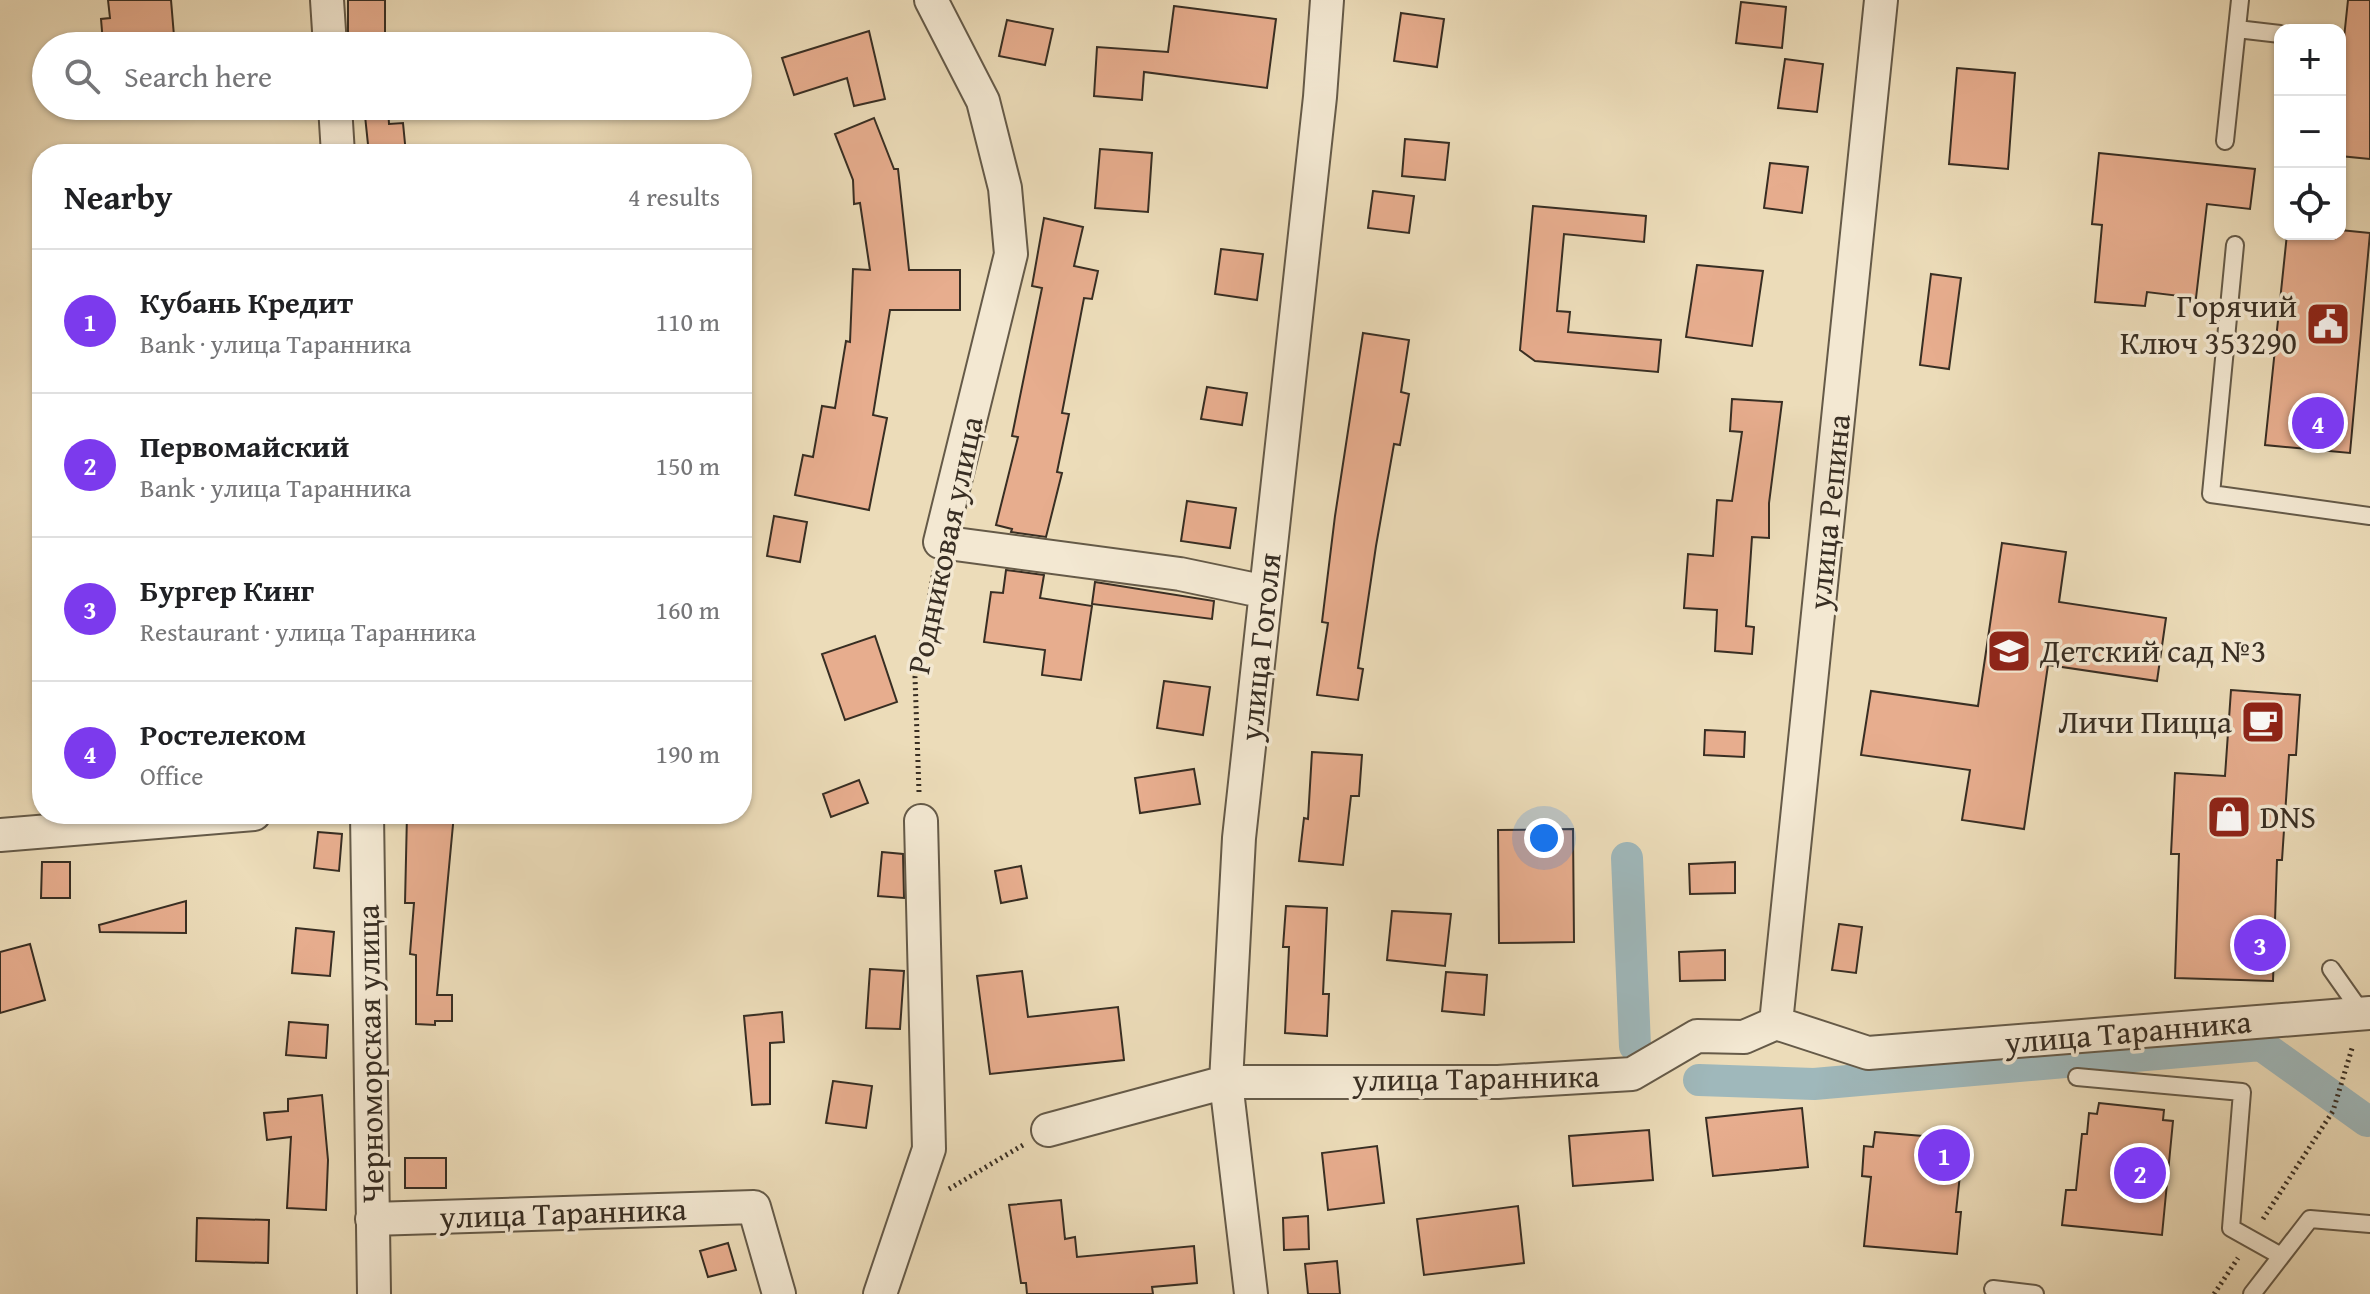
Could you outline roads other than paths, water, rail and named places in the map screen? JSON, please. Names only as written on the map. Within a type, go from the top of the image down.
[{"type":"street","points":[[327,0],[329,32]]},
{"type":"street","name":"Родниковая улица","points":[[931,0],[983,101],[1005,188],[1011,254],[940,542],[1180,574],[1266,592]]},
{"type":"street","name":"улица Гоголя","points":[[1251,1294],[1226,1082],[1239,838],[1320,97],[1327,0]]},
{"type":"street","name":"улица Репина","points":[[1776,1023],[1881,0]]},
{"type":"street","points":[[336,120],[337,144]]},
{"type":"street","points":[[880,1294],[929,1149],[921,821]]},
{"type":"street","points":[[0,835],[133,824]]},
{"type":"street","name":"Черноморская улица","points":[[367,824],[374,1294]]},
{"type":"street","name":"улица Таранника","points":[[1048,1130],[1226,1082],[1498,1082],[1632,1074],[1697,1036],[1744,1037],[1776,1023],[1868,1053],[2366,1013]]},
{"type":"street","name":"улица Таранника","points":[[372,1219],[754,1207],[779,1294]]},
{"type":"lane","points":[[2225,141],[2240,0]]},
{"type":"lane","points":[[2237,29],[2274,33]]},
{"type":"lane","points":[[2235,245],[2211,494],[2370,516]]},
{"type":"lane","points":[[2331,969],[2366,1013]]},
{"type":"lane","points":[[2077,1077],[2242,1092],[2231,1228],[2281,1256]]},
{"type":"lane","points":[[2252,1294],[2310,1219],[2370,1224]]},
{"type":"lane","points":[[1993,1289],[2035,1294]]},
{"type":"waterway","points":[[1627,858],[1635,1046]]},
{"type":"waterway","points":[[1699,1080],[1814,1084],[2261,1045],[2367,1121]]},
{"type":"place","name":"Горячий Ключ 353290","points":[[2328,324]]},
{"type":"place","name":"Ростелеком","points":[[2318,423]]},
{"type":"place","name":"Детский сад №3","points":[[2009,651]]},
{"type":"place","name":"Личи Пицца","points":[[2263,722]]},
{"type":"place","name":"DNS","points":[[2229,817]]},
{"type":"place","name":"Бургер Кинг","points":[[2260,945]]},
{"type":"place","name":"Кубань Кредит","points":[[1944,1155]]},
{"type":"place","name":"Первомайский","points":[[2140,1173]]}]
